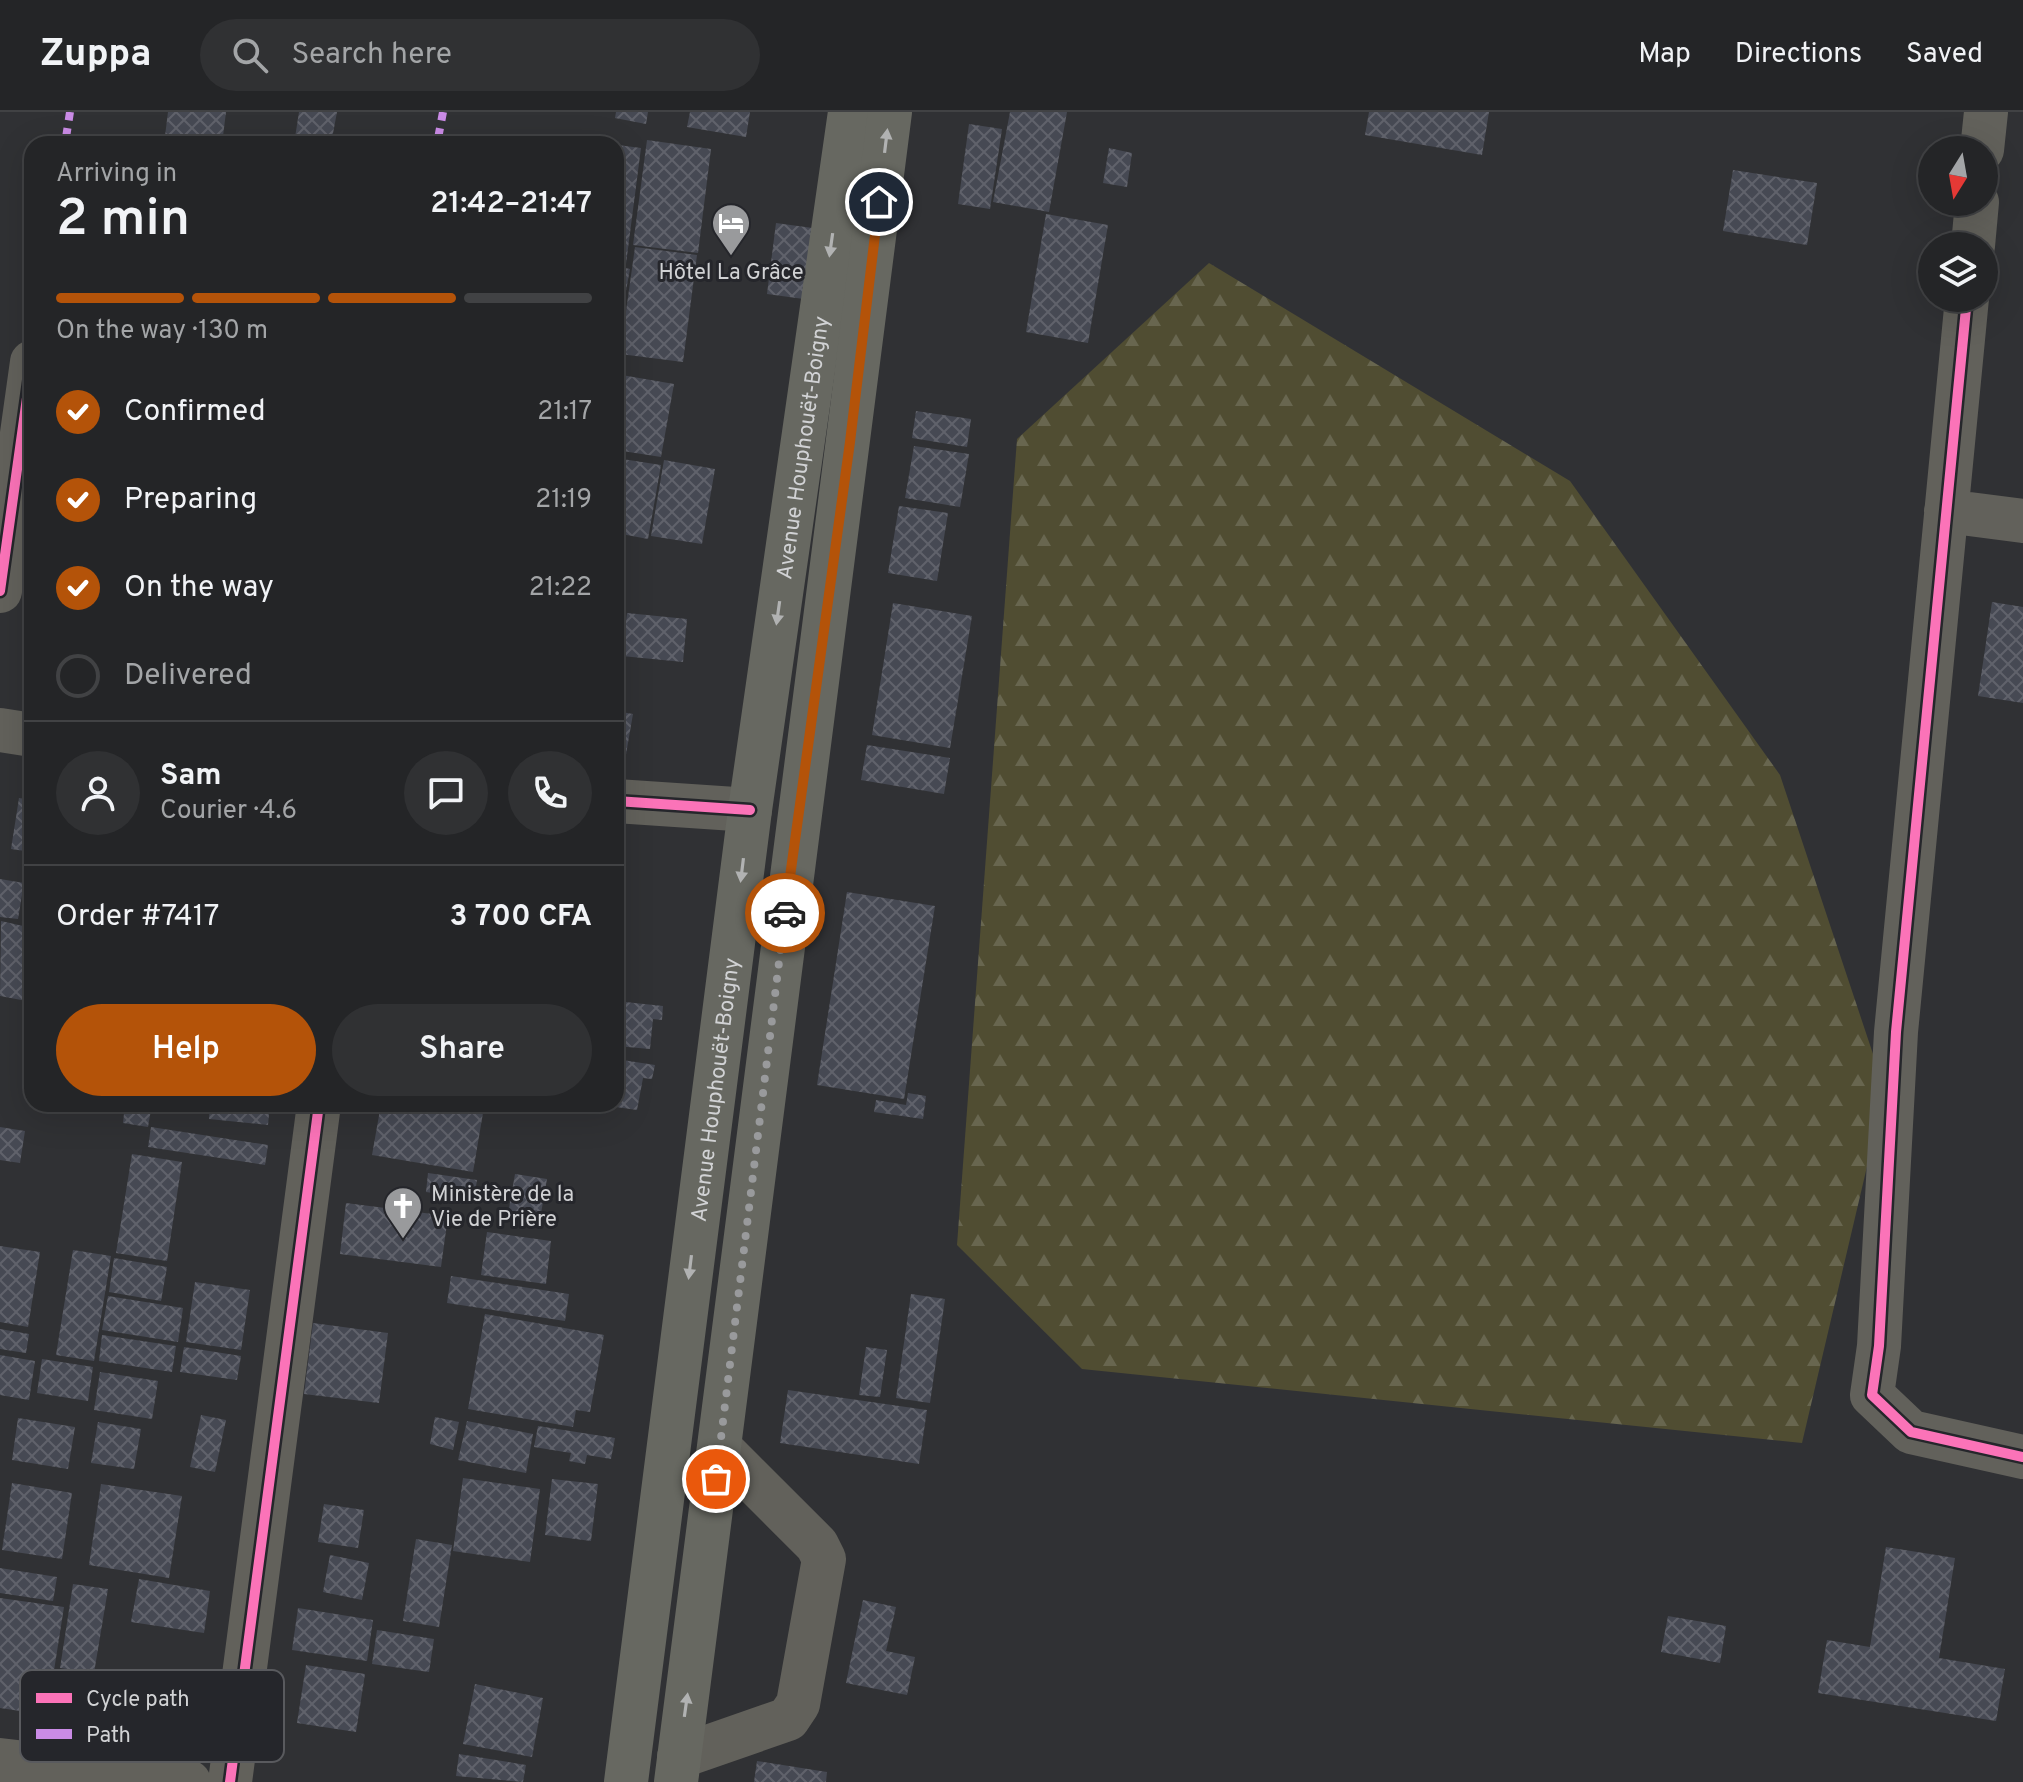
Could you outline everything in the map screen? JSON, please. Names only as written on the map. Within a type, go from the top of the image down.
[{"type":"highway","name":"Avenue Houphouët-Boigny","points":[[626,1782],[750,810],[850,112]]},
{"type":"highway","name":"Avenue Houphouët-Boigny","points":[[677,1769],[720,1448],[797,813],[850,442],[890,112]]},
{"type":"street","points":[[1983,136],[1986,112]]},
{"type":"street","points":[[1966,312],[1896,1032],[1879,1346],[1872,1395],[1911,1432],[2023,1457]]},
{"type":"street","points":[[0,591],[24,419]]},
{"type":"street","points":[[1946,511],[2023,521]]},
{"type":"street","points":[[0,730],[24,734]]},
{"type":"street","points":[[624,802],[750,810]]},
{"type":"street","points":[[245,1670],[318,1112]]},
{"type":"street","points":[[677,1769],[788,1719],[798,1704],[824,1559],[817,1545],[720,1448]]},
{"type":"street","points":[[0,1760],[189,1782]]},
{"type":"street","points":[[230,1782],[233,1762]]},
{"type":"green space","points":[[1209,263],[1570,481],[1780,775],[1885,1090],[1802,1443],[1082,1369],[957,1245],[1017,439]]},
{"type":"building","points":[[168,112],[226,112],[223,136],[165,136]]},
{"type":"building","points":[[299,112],[337,112],[332,136],[295,136]]},
{"type":"building","points":[[616,112],[648,112],[646,124],[615,118]]},
{"type":"building","points":[[690,112],[750,112],[746,137],[687,127]]},
{"type":"building","points":[[1010,112],[1067,112],[1049,212],[993,202]]},
{"type":"building","points":[[1369,112],[1489,112],[1482,155],[1365,135]]},
{"type":"building","points":[[969,124],[1002,129],[990,209],[958,204]]},
{"type":"building","points":[[647,140],[711,149],[698,253],[633,245]]},
{"type":"building","points":[[624,146],[641,148],[624,264]]},
{"type":"building","points":[[1109,148],[1132,153],[1127,187],[1103,183]]},
{"type":"building","points":[[1733,170],[1817,183],[1807,245],[1723,231]]},
{"type":"building","points":[[1046,214],[1108,225],[1088,343],[1026,332]]},
{"type":"building","points":[[776,223],[820,229],[811,300],[767,294]]},
{"type":"building","points":[[635,247],[697,255],[683,362],[624,355],[624,325]]},
{"type":"building","points":[[624,268],[630,269],[624,302]]},
{"type":"building","points":[[624,375],[674,384],[661,457],[624,451]]},
{"type":"building","points":[[916,411],[971,419],[967,447],[912,438]]},
{"type":"building","points":[[914,446],[969,454],[960,507],[905,498]]},
{"type":"building","points":[[624,459],[661,465],[648,539],[624,534]]},
{"type":"building","points":[[664,460],[715,469],[702,544],[651,536]]},
{"type":"building","points":[[899,506],[948,513],[937,581],[888,573]]},
{"type":"building","points":[[1992,602],[2023,607],[2023,703],[1978,696]]},
{"type":"building","points":[[893,603],[972,616],[950,748],[872,735]]},
{"type":"building","points":[[627,613],[687,619],[683,662],[624,656]]},
{"type":"building","points":[[624,712],[633,714],[624,760]]},
{"type":"building","points":[[867,745],[950,758],[944,794],[861,780]]},
{"type":"building","points":[[19,798],[24,799],[24,851],[11,849]]},
{"type":"building","points":[[0,879],[24,883],[18,919],[0,917]]},
{"type":"building","points":[[847,892],[935,906],[904,1099],[817,1085]]},
{"type":"building","points":[[1,921],[24,926],[24,1000],[0,996]]},
{"type":"building","points":[[624,1002],[663,1006],[662,1020],[653,1019],[650,1049],[624,1047]]},
{"type":"building","points":[[624,1060],[655,1065],[652,1079],[643,1078],[637,1110],[624,1108]]},
{"type":"building","points":[[908,1093],[926,1096],[923,1119],[874,1112],[876,1100],[906,1105]]},
{"type":"building","points":[[124,1112],[151,1112],[148,1127],[123,1123]]},
{"type":"building","points":[[209,1112],[269,1112],[268,1125],[209,1119]]},
{"type":"building","points":[[380,1112],[483,1113],[473,1172],[372,1155]]},
{"type":"building","points":[[0,1127],[25,1131],[20,1163],[0,1160]]},
{"type":"building","points":[[151,1127],[268,1145],[265,1165],[148,1147]]},
{"type":"building","points":[[132,1154],[182,1162],[167,1261],[116,1253]]},
{"type":"building","points":[[428,1173],[477,1180],[474,1199],[426,1192]]},
{"type":"building","points":[[515,1174],[547,1179],[540,1219],[508,1214]]},
{"type":"building","points":[[346,1203],[448,1216],[441,1267],[340,1254]]},
{"type":"building","points":[[487,1232],[551,1241],[546,1284],[481,1275]]},
{"type":"building","points":[[0,1246],[40,1252],[28,1327],[0,1322]]},
{"type":"building","points":[[73,1250],[111,1256],[94,1361],[56,1355]]},
{"type":"building","points":[[114,1258],[167,1267],[161,1301],[109,1292]]},
{"type":"building","points":[[451,1276],[569,1294],[565,1321],[447,1303]]},
{"type":"building","points":[[195,1282],[250,1290],[241,1350],[186,1342]]},
{"type":"building","points":[[911,1294],[945,1299],[930,1403],[896,1398]]},
{"type":"building","points":[[108,1296],[183,1308],[178,1342],[102,1330]]},
{"type":"building","points":[[485,1314],[604,1335],[590,1412],[576,1410],[573,1427],[468,1409]]},
{"type":"building","points":[[313,1323],[388,1333],[379,1403],[304,1394]]},
{"type":"building","points":[[0,1329],[29,1334],[26,1353],[0,1349]]},
{"type":"building","points":[[102,1335],[176,1346],[172,1372],[99,1361]]},
{"type":"building","points":[[184,1347],[241,1356],[237,1380],[180,1372]]},
{"type":"building","points":[[866,1347],[887,1350],[880,1397],[859,1395]]},
{"type":"building","points":[[0,1355],[35,1361],[29,1400],[0,1395]]},
{"type":"building","points":[[42,1359],[93,1367],[88,1401],[37,1393]]},
{"type":"building","points":[[100,1372],[158,1381],[152,1419],[94,1410]]},
{"type":"building","points":[[788,1390],[927,1410],[919,1464],[780,1443]]},
{"type":"building","points":[[201,1415],[226,1420],[215,1472],[190,1467]]},
{"type":"building","points":[[435,1417],[459,1422],[453,1450],[430,1444]]},
{"type":"building","points":[[18,1418],[75,1427],[68,1469],[12,1460]]},
{"type":"building","points":[[467,1421],[533,1434],[526,1473],[458,1460]]},
{"type":"building","points":[[98,1422],[141,1429],[134,1469],[91,1463]]},
{"type":"building","points":[[538,1426],[615,1438],[611,1459],[587,1455],[585,1464],[569,1461],[571,1453],[534,1447]]},
{"type":"building","points":[[463,1478],[540,1489],[530,1562],[453,1551]]},
{"type":"building","points":[[552,1479],[598,1484],[591,1541],[545,1535]]},
{"type":"building","points":[[12,1483],[72,1493],[62,1559],[2,1550]]},
{"type":"building","points":[[101,1484],[182,1496],[169,1578],[89,1565]]},
{"type":"building","points":[[324,1504],[364,1510],[358,1548],[318,1542]]},
{"type":"building","points":[[416,1539],[452,1545],[439,1627],[403,1621]]},
{"type":"building","points":[[1886,1547],[1955,1558],[1939,1658],[2005,1669],[1996,1721],[1818,1693],[1827,1640],[1870,1647]]},
{"type":"building","points":[[330,1555],[369,1563],[362,1600],[323,1592]]},
{"type":"building","points":[[0,1568],[57,1577],[53,1601],[0,1593]]},
{"type":"building","points":[[139,1579],[210,1591],[204,1633],[131,1622]]},
{"type":"building","points":[[73,1584],[108,1589],[94,1670],[60,1668]]},
{"type":"building","points":[[0,1598],[64,1607],[54,1670],[20,1670],[20,1711],[0,1708]]},
{"type":"building","points":[[863,1600],[896,1607],[886,1651],[915,1657],[907,1695],[846,1683]]},
{"type":"building","points":[[298,1608],[373,1620],[367,1661],[292,1650]]},
{"type":"building","points":[[1668,1616],[1726,1626],[1720,1663],[1661,1652]]},
{"type":"building","points":[[377,1630],[434,1639],[429,1672],[372,1664]]},
{"type":"building","points":[[306,1665],[365,1674],[356,1732],[297,1723]]},
{"type":"building","points":[[475,1684],[543,1698],[532,1757],[463,1744]]},
{"type":"building","points":[[459,1754],[526,1765],[523,1782],[456,1776]]},
{"type":"building","points":[[757,1761],[827,1772],[826,1782],[754,1782]]},
{"type":"marked path","points":[[66,136],[70,112]]},
{"type":"marked path","points":[[438,136],[443,112]]},
{"type":"cycle path","points":[[1966,312],[1896,1032],[1879,1346],[1872,1395],[1911,1432],[2023,1457]]},
{"type":"cycle path","points":[[0,591],[24,419]]},
{"type":"cycle path","points":[[624,802],[750,810]]},
{"type":"cycle path","points":[[245,1670],[318,1112]]},
{"type":"cycle path","points":[[230,1782],[233,1762]]},
{"type":"way so far","points":[[716,1479],[785,913]]},
{"type":"place","name":"Hôtel La Grâce","points":[[731,257]]},
{"type":"place","name":"Ministère de la Vie de Prière","points":[[403,1240]]},
{"type":"route","points":[[785,913],[850,442],[879,202]]}]
